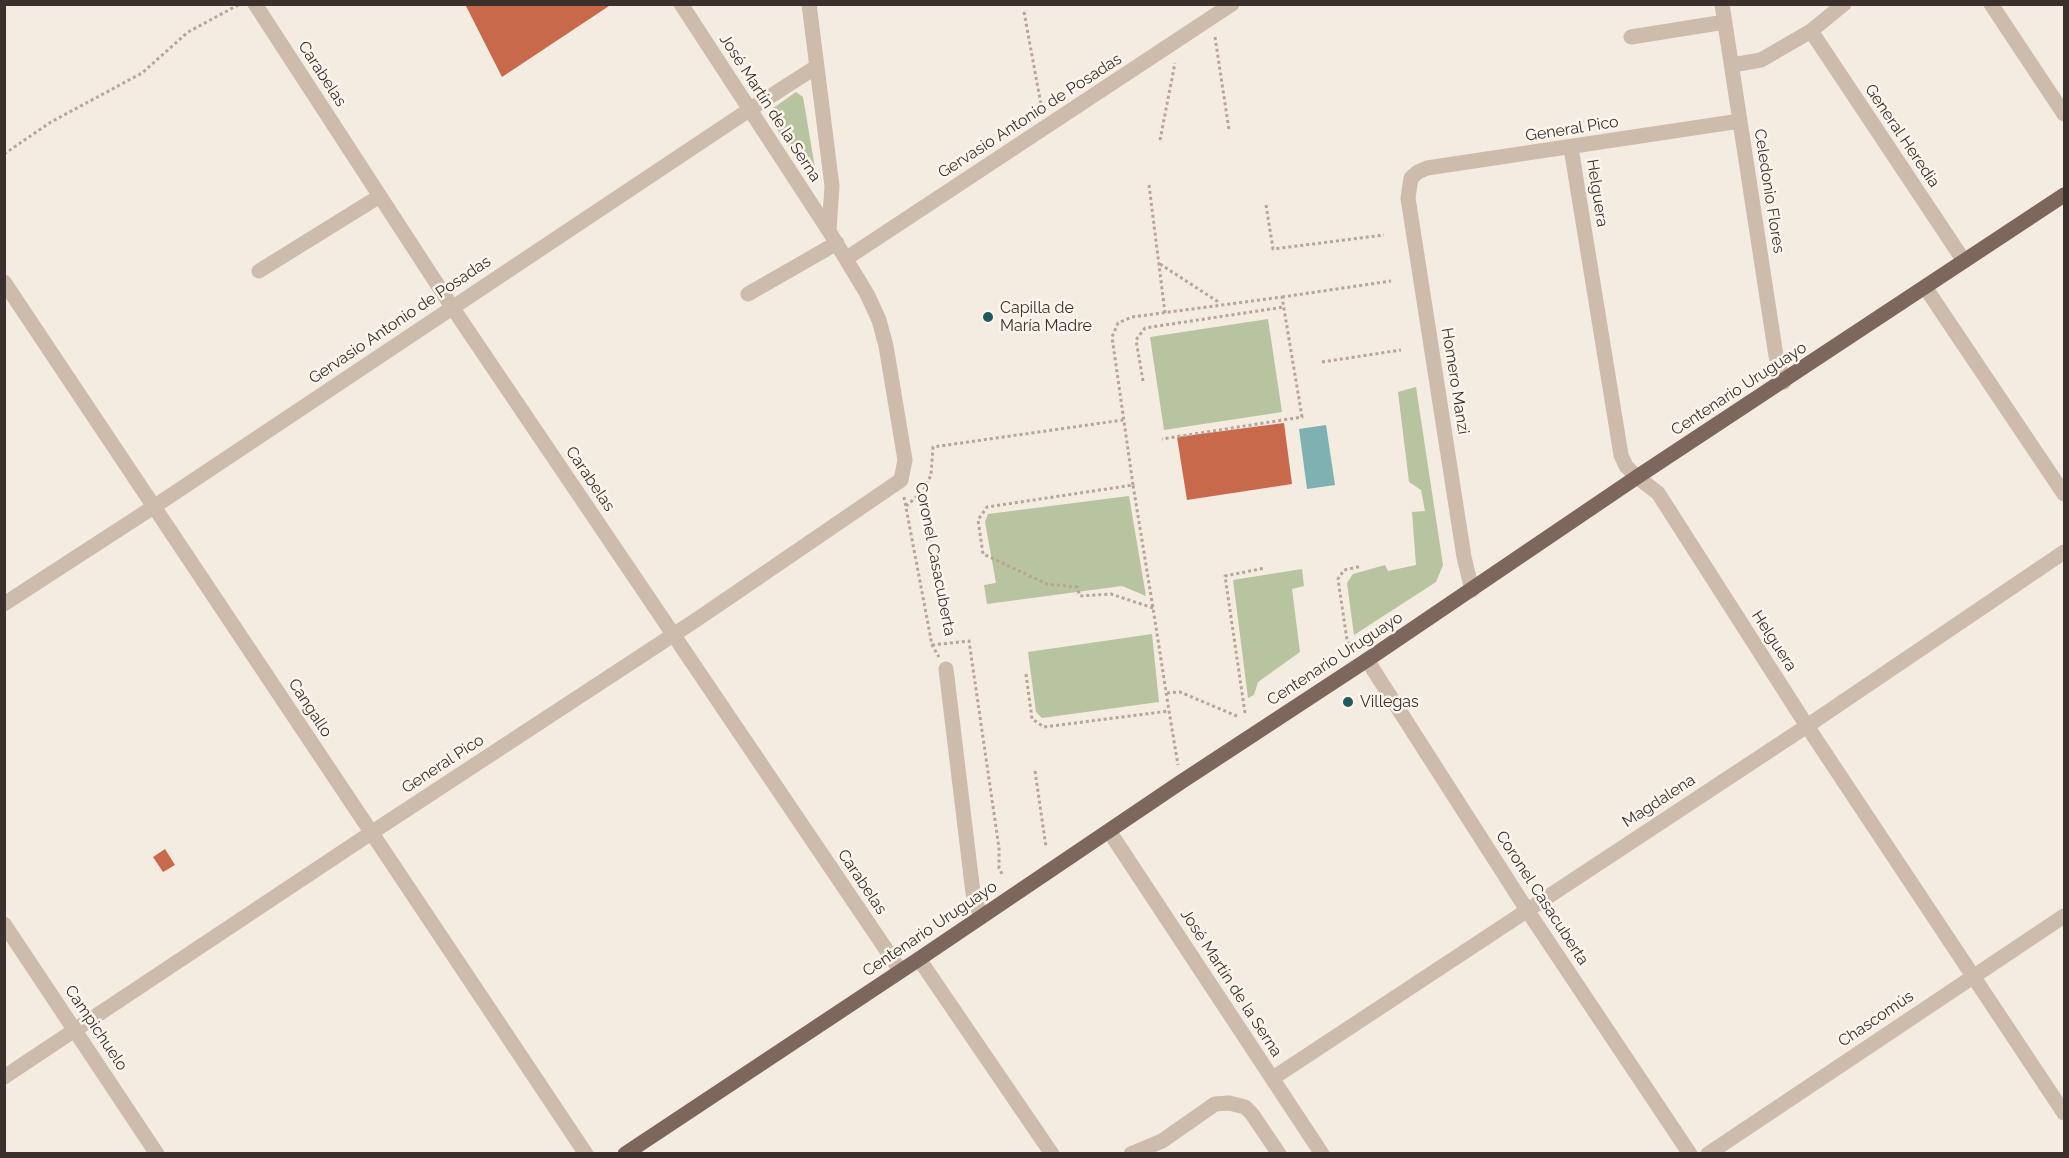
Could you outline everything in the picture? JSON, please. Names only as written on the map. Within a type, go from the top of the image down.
[{"type":"main road","name":"Centenario Uruguayo","points":[[625,1154],[1472,590],[1637,477],[2064,195]]},
{"type":"street","name":"Carabelas","points":[[255,4],[452,307],[900,970]]},
{"type":"street","name":"José Martín de la Serna","points":[[681,4],[833,237]]},
{"type":"street","points":[[748,294],[833,237],[832,186],[809,4]]},
{"type":"street","name":"Gervasio Antonio de Posadas","points":[[847,258],[1232,4]]},
{"type":"street","name":"Celedonio Flores","points":[[1722,4],[1776,356],[1784,382]]},
{"type":"street","points":[[1991,4],[2064,114]]},
{"type":"street","points":[[1732,65],[1761,60],[1810,30],[1841,6]]},
{"type":"street","points":[[1631,37],[1725,22]]},
{"type":"street","name":"General Heredia","points":[[1810,30],[1964,261]]},
{"type":"street","name":"Gervasio Antonio de Posadas","points":[[4,604],[816,67]]},
{"type":"street","name":"General Pico","points":[[1411,178],[1427,168],[1740,121]]},
{"type":"street","name":"Helguera","points":[[1571,148],[1621,455],[1626,466],[1658,493],[1807,726],[2064,1113]]},
{"type":"street","name":"Homero Manzi","points":[[1411,178],[1408,198],[1464,557],[1472,590]]},
{"type":"street","points":[[259,271],[380,196]]},
{"type":"street","name":"Coronel Casacuberta","points":[[833,237],[875,310],[886,346],[905,460],[901,480]]},
{"type":"street","name":"Cangallo","points":[[4,282],[586,1154]]},
{"type":"street","points":[[1926,287],[2064,494]]},
{"type":"street","name":"General Pico","points":[[4,1077],[699,618],[901,480]]},
{"type":"street","name":"Magdalena","points":[[1273,1078],[1807,726],[2064,552]]},
{"type":"street","name":"Coronel Casacuberta","points":[[1367,660],[1527,910],[1690,1154]]},
{"type":"street","points":[[946,669],[973,893],[981,916]]},
{"type":"street","name":"José Martín de la Serna","points":[[1109,831],[1322,1154]]},
{"type":"street","name":"Chascomús","points":[[1708,1154],[2064,916]]},
{"type":"street","name":"Campichuelo","points":[[4,924],[157,1154]]},
{"type":"street","points":[[919,959],[1052,1154]]},
{"type":"street","points":[[1131,1154],[1162,1141],[1215,1104],[1229,1103],[1245,1107],[1252,1114],[1279,1154]]},
{"type":"path","points":[[4,154],[51,122],[142,74],[188,32],[240,4]]},
{"type":"path","points":[[1024,12],[1043,114]]},
{"type":"path","points":[[1215,37],[1228,130]]},
{"type":"path","points":[[1160,140],[1175,63]]},
{"type":"path","points":[[1149,185],[1165,313]]},
{"type":"path","points":[[1266,205],[1273,249],[1384,235]]},
{"type":"path","points":[[1160,264],[1221,304]]},
{"type":"path","points":[[1181,782],[1123,420],[1113,337],[1118,323],[1132,316],[1391,281]]},
{"type":"path","points":[[1162,439],[1302,417],[1282,297]]},
{"type":"path","points":[[1143,381],[1136,340],[1145,328],[1284,307]]},
{"type":"path","points":[[1322,362],[1401,350]]},
{"type":"path","points":[[906,506],[922,491],[931,475],[933,447],[1123,420]]},
{"type":"path","name":"Coronel Casacuberta","points":[[901,480],[932,645],[946,669]]},
{"type":"path","points":[[1133,485],[987,507],[978,520],[983,554],[1047,584],[1077,587],[1080,596],[1111,594],[1153,608]]},
{"type":"path","points":[[922,491],[932,556]]},
{"type":"path","points":[[1352,650],[1347,640],[1338,579],[1344,570],[1362,566]]},
{"type":"path","points":[[1245,712],[1225,576],[1265,568]]},
{"type":"path","points":[[932,645],[969,641],[999,848],[999,868],[1003,876]]},
{"type":"path","points":[[1026,674],[1032,719],[1044,727],[1170,711]]},
{"type":"path","points":[[1167,693],[1180,692],[1239,717]]},
{"type":"path","points":[[1035,771],[1046,847]]},
{"type":"green space","points":[[796,92],[803,97],[816,174],[809,177],[770,119],[769,111]]},
{"type":"green space","points":[[1268,319],[1282,412],[1164,430],[1150,337]]},
{"type":"green space","points":[[1416,387],[1443,565],[1436,582],[1354,635],[1347,583],[1353,574],[1385,565],[1388,571],[1416,565],[1412,512],[1425,511],[1421,490],[1409,482],[1398,392]]},
{"type":"green space","points":[[1129,496],[1146,596],[1122,586],[987,604],[984,585],[996,583],[985,522],[988,514]]},
{"type":"green space","points":[[1302,569],[1304,586],[1292,589],[1300,652],[1258,682],[1254,695],[1248,698],[1233,580]]},
{"type":"green space","points":[[1152,634],[1159,702],[1042,718],[1036,712],[1028,652]]},
{"type":"water","points":[[1326,425],[1335,485],[1307,489],[1299,429]]},
{"type":"building","points":[[465,4],[612,4],[502,77]]},
{"type":"building","points":[[1284,423],[1292,484],[1187,500],[1177,437]]},
{"type":"building","points":[[165,849],[175,865],[163,872],[153,857]]},
{"type":"place","name":"Capilla de María Madre","points":[[988,317]]},
{"type":"place","name":"Villegas","points":[[1348,702]]}]
